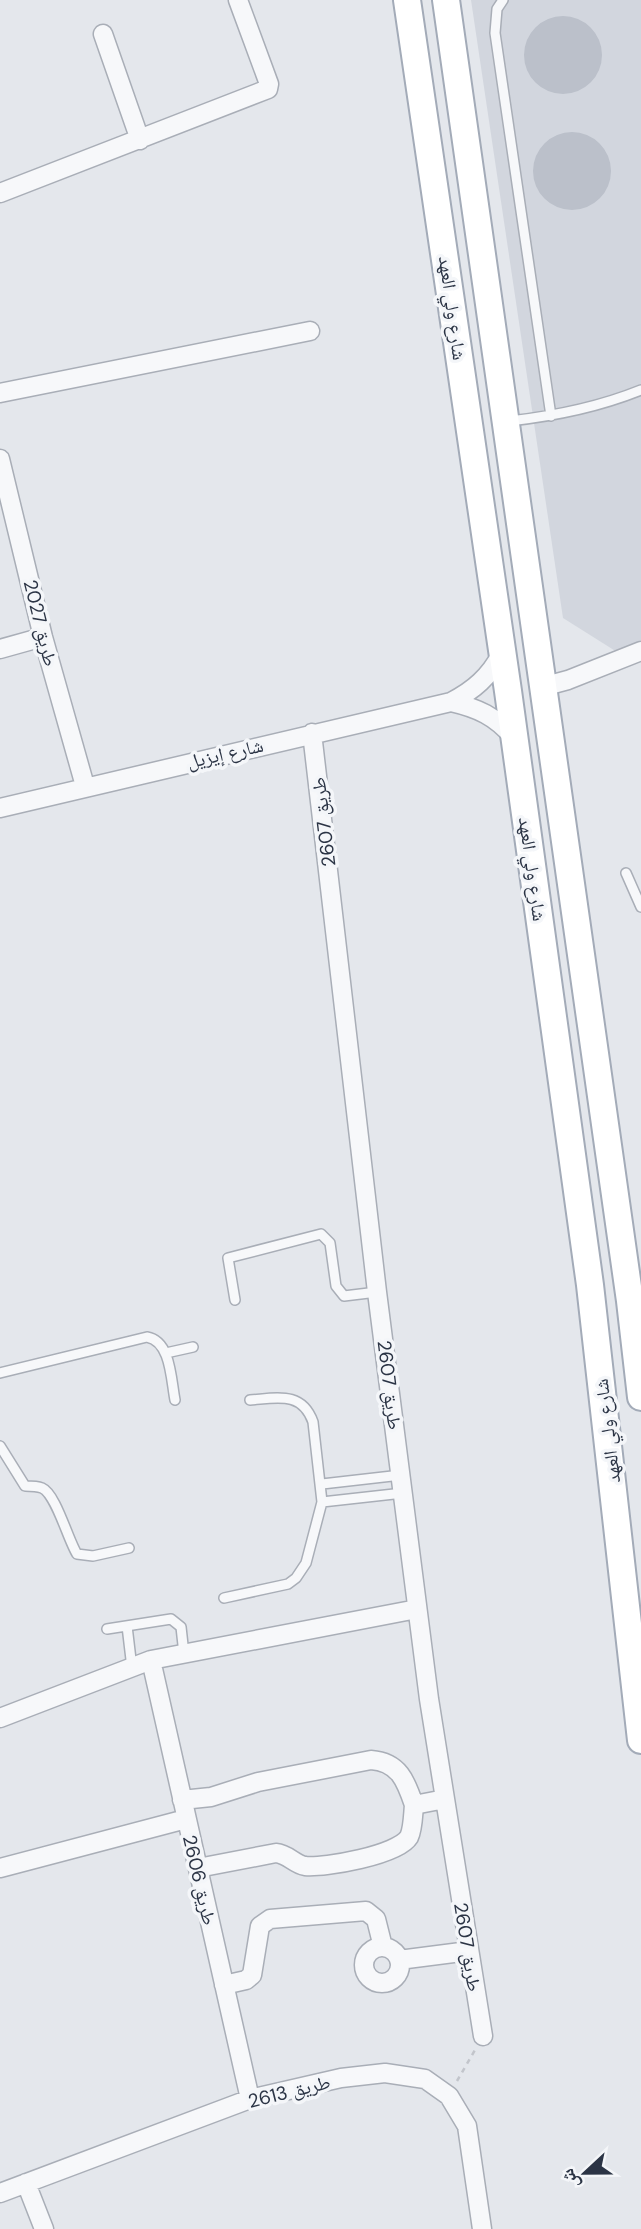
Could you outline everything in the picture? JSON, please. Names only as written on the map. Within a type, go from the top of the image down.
[{"type":"main road","name":"شارع ولي العهد","points":[[407,0],[508,691],[590,1285],[641,1740]]},
{"type":"main road","name":"شارع ولي العهد","points":[[446,0],[630,1301],[641,1397]]},
{"type":"main road","points":[[508,691],[542,687]]},
{"type":"main road","points":[[619,1539],[633,1576],[641,1633]]},
{"type":"street","points":[[0,193],[268,89],[269,84],[237,0]]},
{"type":"street","points":[[103,33],[140,140]]},
{"type":"street","points":[[0,393],[310,331]]},
{"type":"street","name":"طريق 2027","points":[[0,459],[6,507],[85,786]]},
{"type":"street","points":[[0,649],[43,637]]},
{"type":"street","points":[[542,687],[568,680],[641,651]]},
{"type":"street","name":"شارع إيزيل","points":[[0,808],[451,702],[484,680],[502,653]]},
{"type":"street","name":"شارع إيزيل","points":[[451,702],[470,706],[490,715],[514,738]]},
{"type":"street","name":"طريق 2607","points":[[312,733],[417,1609],[444,1799],[483,2036]]},
{"type":"street","points":[[0,1718],[151,1660],[417,1609]]},
{"type":"street","name":"طريق 2606","points":[[151,1660],[250,2099]]},
{"type":"street","points":[[182,1800],[211,1797],[258,1782],[371,1759],[386,1761],[396,1769],[408,1787],[414,1805],[410,1836],[402,1845],[391,1851],[366,1858],[312,1866],[301,1865],[284,1854],[276,1853],[198,1868]]},
{"type":"street","points":[[414,1805],[444,1799]]},
{"type":"street","points":[[0,1868],[187,1819]]},
{"type":"street","points":[[224,1985],[250,1978],[260,1926],[270,1919],[366,1911],[376,1919],[383,1947]]},
{"type":"street","points":[[383,1947],[390,1949],[399,1960],[399,1968],[396,1976],[382,1983],[367,1976],[364,1960],[368,1953],[383,1947]]},
{"type":"street","points":[[399,1960],[469,1951]]},
{"type":"street","name":"طريق 2613","points":[[2,2189],[26,2183],[250,2099],[341,2078],[385,2073],[425,2079],[449,2095]]},
{"type":"street","points":[[449,2095],[467,2126],[482,2229]]},
{"type":"street","points":[[26,2183],[44,2229]]},
{"type":"lane","points":[[503,0],[497,9],[495,33],[551,416]]},
{"type":"lane","points":[[505,421],[551,416],[613,401],[641,390]]},
{"type":"lane","points":[[625,873],[641,907]]},
{"type":"lane","points":[[235,1300],[228,1258],[321,1234],[330,1243],[339,1292],[344,1296],[377,1292]]},
{"type":"lane","points":[[0,1373],[147,1338],[156,1339],[166,1353],[175,1400]]},
{"type":"lane","points":[[166,1353],[193,1347]]},
{"type":"lane","points":[[224,1598],[278,1587],[296,1578],[306,1563],[322,1502],[313,1422],[309,1413],[294,1399],[250,1400]]},
{"type":"lane","points":[[0,1446],[25,1486],[40,1487],[50,1495],[77,1554],[93,1556],[129,1548]]},
{"type":"lane","points":[[322,1484],[402,1484]]},
{"type":"lane","points":[[322,1502],[402,1484]]},
{"type":"lane","points":[[107,1629],[171,1619],[181,1626],[184,1654]]},
{"type":"lane","points":[[127,1626],[132,1668]]},
{"type":"path","points":[[449,2095],[483,2036]]},
{"type":"shaded area","points":[[471,0],[641,0],[641,640],[617,652],[563,618]]},
{"type":"building","points":[[563,16],[578,19],[591,27],[599,40],[602,55],[599,70],[591,83],[578,91],[563,94],[548,91],[535,83],[527,70],[524,55],[527,40],[535,27],[548,19]]},
{"type":"building","points":[[572,132],[587,135],[600,143],[608,156],[611,171],[608,186],[600,199],[587,207],[572,210],[557,207],[544,199],[536,186],[533,171],[536,156],[544,143],[557,135]]}]
